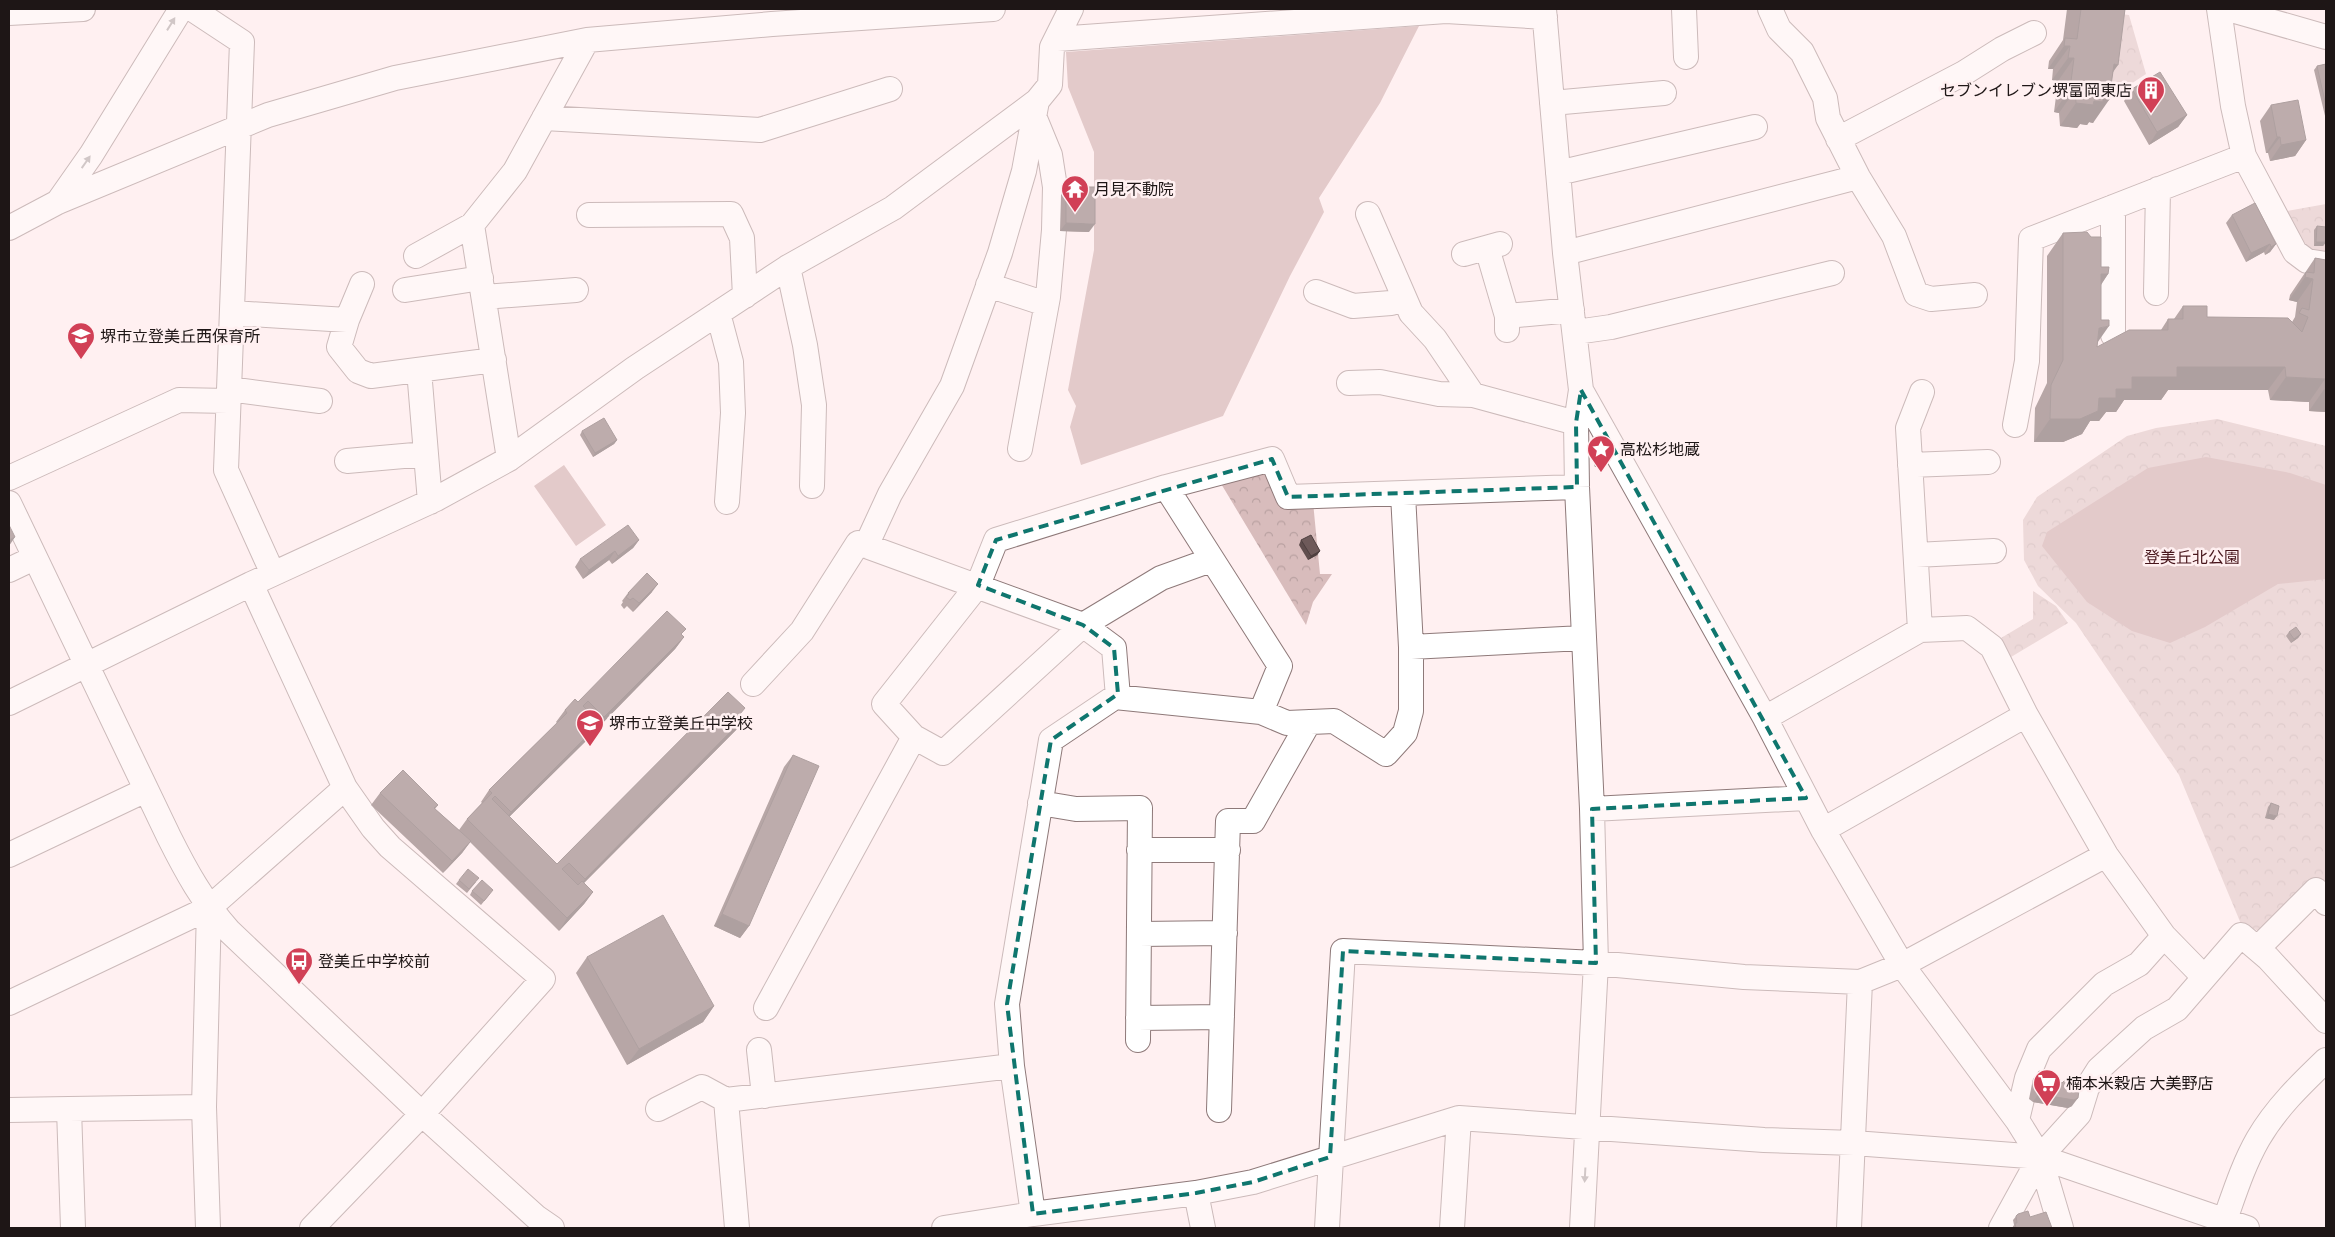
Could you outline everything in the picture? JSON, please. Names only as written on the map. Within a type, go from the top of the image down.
[{"type":"street","points":[[9,13],[83,9]]},
{"type":"street","points":[[58,202],[91,155],[181,9]]},
{"type":"street","points":[[192,9],[242,42],[226,470],[273,574]]},
{"type":"street","points":[[9,228],[58,202],[268,115],[395,78],[587,40],[772,24],[993,9]]},
{"type":"street","points":[[866,546],[890,494],[952,386],[988,285],[1024,171],[1036,109],[1050,85],[1052,47],[1071,9]]},
{"type":"street","points":[[1684,9],[1686,57]]},
{"type":"street","points":[[1770,9],[1779,29],[1802,52],[1825,98],[1828,118],[1838,139],[1858,177],[1894,236],[1916,294],[1931,299],[1975,294]]},
{"type":"street","points":[[2219,9],[2233,106],[2244,156],[2295,252],[2307,261],[2326,264]]},
{"type":"street","points":[[2228,9],[2326,37]]},
{"type":"street","points":[[1057,39],[1446,10],[1545,13],[1565,253],[1581,390],[1576,423],[1577,487],[1582,638],[1592,809],[1596,963],[1582,1228]]},
{"type":"street","points":[[1838,139],[1964,73],[2002,49],[2034,33]]},
{"type":"street","points":[[416,256],[472,225],[515,171],[587,40]]},
{"type":"street","points":[[544,118],[760,130],[890,89]]},
{"type":"street","points":[[1552,103],[1664,93]]},
{"type":"street","points":[[9,703],[88,666],[251,584],[430,502],[509,459],[635,368],[788,267],[893,208],[1036,109]]},
{"type":"street","points":[[1020,449],[1046,304],[1054,230],[1055,187],[1050,155],[1036,109]]},
{"type":"street","points":[[1558,173],[1709,148],[1754,126]]},
{"type":"street","points":[[2015,425],[2027,361],[2031,239],[2244,156]]},
{"type":"street","points":[[1565,253],[1858,177]]},
{"type":"street","points":[[2156,293],[2158,189]]},
{"type":"street","points":[[2113,335],[2114,207]]},
{"type":"street","points":[[589,215],[731,214],[742,238],[745,296]]},
{"type":"street","points":[[1368,214],[1411,314],[1435,339],[1473,394]]},
{"type":"street","points":[[472,225],[509,459]]},
{"type":"street","points":[[1484,249],[1507,323],[1574,321],[1611,327],[1720,312],[1821,283]]},
{"type":"street","points":[[788,267],[806,345],[814,405],[812,486]]},
{"type":"street","points":[[362,284],[347,320],[339,347],[358,371],[371,376],[494,360]]},
{"type":"street","points":[[988,285],[1046,304]]},
{"type":"street","points":[[405,290],[482,288],[576,290]]},
{"type":"street","points":[[1316,292],[1354,306],[1391,303],[1404,299]]},
{"type":"street","points":[[718,313],[730,362],[733,412],[727,502]]},
{"type":"street","points":[[233,314],[347,320]]},
{"type":"street","points":[[419,370],[430,502]]},
{"type":"street","points":[[1349,383],[1380,382],[1439,394],[1473,394],[1576,423]]},
{"type":"street","points":[[1581,390],[1765,718],[1823,830],[1902,964],[2018,1120],[2040,1157],[2061,1228]]},
{"type":"street","points":[[1920,630],[1908,428],[1922,392]]},
{"type":"street","points":[[9,478],[179,400],[228,395],[320,401]]},
{"type":"street","points":[[347,461],[426,454]]},
{"type":"street","points":[[1211,560],[1161,578],[1083,625],[943,753],[914,737],[884,704],[978,585],[996,540],[1166,487],[1272,459],[1288,496],[1404,494],[1577,487]]},
{"type":"street","points":[[1910,466],[1988,462]]},
{"type":"street","points":[[1166,487],[1280,666],[1262,712]]},
{"type":"street","points":[[1033,1214],[1012,1066],[1007,1004],[1051,740],[1115,696],[1262,712],[1287,723],[1334,721],[1386,754],[1404,734],[1411,711],[1404,494]]},
{"type":"street","points":[[9,503],[186,872],[208,908],[228,930],[422,1114],[536,1217],[552,1228]]},
{"type":"street","points":[[753,684],[802,630],[858,543],[978,585],[1083,625],[1114,648],[1118,697]]},
{"type":"street","points":[[1916,555],[1994,551]]},
{"type":"street","points":[[9,570],[34,558]]},
{"type":"street","points":[[251,584],[345,788],[373,828],[390,847],[543,979],[422,1114],[312,1228]]},
{"type":"street","points":[[1765,718],[1920,630],[1967,628],[1992,648],[2026,715],[2106,855],[2164,936],[2204,977]]},
{"type":"street","points":[[1410,646],[1582,638]]},
{"type":"street","points":[[1823,830],[2026,715]]},
{"type":"street","points":[[1219,1110],[1228,821],[1253,821],[1308,722]]},
{"type":"street","points":[[766,1008],[914,737]]},
{"type":"street","points":[[9,1003],[208,908],[345,788]]},
{"type":"street","points":[[9,855],[146,790]]},
{"type":"street","points":[[1592,809],[1806,798]]},
{"type":"street","points":[[1040,803],[1076,809],[1140,808],[1138,1029],[1222,1017]]},
{"type":"street","points":[[1140,850],[1228,850]]},
{"type":"street","points":[[1327,1228],[1343,951],[1596,963],[1744,977],[1860,982],[1902,964],[2106,855]]},
{"type":"street","points":[[2258,948],[2316,890],[2326,903]]},
{"type":"street","points":[[208,908],[204,1107],[208,1228]]},
{"type":"street","points":[[1139,934],[1225,934]]},
{"type":"street","points":[[2001,1228],[2040,1157],[2079,1114],[2087,1088],[2099,1069],[2144,1028],[2177,1009],[2241,935],[2258,948],[2326,1021]]},
{"type":"street","points":[[2018,1120],[2027,1078],[2039,1049],[2104,984],[2139,964],[2164,936]]},
{"type":"street","points":[[1849,1228],[1860,982]]},
{"type":"street","points":[[759,1050],[764,1096]]},
{"type":"street","points":[[944,1228],[1033,1214],[1196,1193],[1252,1182],[1460,1118],[1764,1140],[1854,1143],[2040,1157],[2231,1226],[2239,1180],[2258,1138],[2290,1095],[2326,1060]]},
{"type":"street","points":[[658,1109],[702,1087],[726,1100],[1012,1066]]},
{"type":"street","points":[[726,1100],[737,1228]]},
{"type":"street","points":[[9,1110],[204,1107]]},
{"type":"street","points":[[70,1109],[73,1228]]},
{"type":"street","points":[[1452,1228],[1460,1118]]},
{"type":"street","points":[[1196,1193],[1203,1228]]},
{"type":"highlighted area","points":[[1581,390],[1806,798],[1592,809],[1596,963],[1343,951],[1330,1157],[1253,1182],[1196,1193],[1033,1214],[1007,1004],[1051,740],[1118,694],[1114,648],[1083,625],[978,585],[996,540],[1272,459],[1288,497],[1577,487],[1576,423]]},
{"type":"green space","points":[[2112,13],[2129,15],[2146,74],[2102,103]]},
{"type":"green space","points":[[2326,204],[2326,253],[2310,248],[2305,243],[2297,232],[2287,211]]},
{"type":"green space","name":"登美丘北公園","points":[[2217,419],[2326,446],[2326,880],[2314,882],[2259,931],[2241,924],[2179,775],[2076,623],[2038,586],[2024,560],[2023,520],[2037,497],[2127,436],[2156,428]]},
{"type":"green space","points":[[1265,470],[1313,502],[1320,574],[1332,574],[1313,602],[1306,625],[1220,482]]},
{"type":"green space","points":[[2033,591],[2056,606],[2068,623],[2011,657],[2001,638],[2033,619]]},
{"type":"shaded area","points":[[1419,26],[1380,103],[1319,198],[1324,212],[1290,276],[1223,416],[1081,465],[1070,427],[1076,406],[1068,390],[1094,250],[1094,152],[1068,87],[1066,52]]},
{"type":"shaded area","points":[[2206,457],[2290,473],[2326,485],[2326,579],[2278,584],[2205,627],[2170,643],[2132,631],[2087,602],[2042,546],[2047,532],[2148,468]]},
{"type":"shaded area","points":[[564,465],[606,525],[576,546],[534,486]]},
{"type":"building","points":[[2081,9],[2125,9],[2118,65],[2114,64],[2109,100],[2103,99],[2103,102],[2094,101],[2093,105],[2076,103],[2075,90],[2070,89],[2074,58],[2068,58],[2070,46],[2064,46],[2065,38],[2077,39]]},
{"type":"building","points":[[2326,64],[2326,106],[2317,66]]},
{"type":"building","points":[[2160,72],[2187,115],[2157,132],[2132,89]]},
{"type":"building","points":[[2298,100],[2306,140],[2281,145],[2280,137],[2277,137],[2271,105]]},
{"type":"building","name":"月見不動院","points":[[1066,187],[1095,187],[1095,224],[1066,223]]},
{"type":"building","points":[[2255,203],[2276,244],[2271,247],[2270,244],[2251,253],[2232,215]]},
{"type":"building","points":[[2317,226],[2326,227],[2326,242],[2316,242]]},
{"type":"building","points":[[2087,232],[2091,237],[2101,237],[2101,267],[2109,267],[2108,274],[2101,274],[2101,320],[2109,320],[2109,326],[2099,328],[2097,347],[2129,330],[2168,330],[2168,319],[2183,319],[2183,306],[2207,306],[2207,317],[2288,318],[2302,332],[2308,317],[2299,313],[2302,308],[2309,310],[2313,279],[2305,277],[2306,272],[2314,273],[2315,258],[2326,260],[2326,388],[2325,379],[2286,377],[2285,367],[2177,367],[2177,377],[2132,377],[2132,389],[2116,389],[2116,398],[2099,398],[2098,411],[2080,419],[2050,419],[2051,385],[2063,360],[2063,233]]},
{"type":"building","points":[[604,418],[617,440],[595,453],[582,431]]},
{"type":"building","points":[[1605,453],[1607,461],[1598,463],[1596,455]]},
{"type":"building","points":[[9,525],[15,537],[9,540]]},
{"type":"building","points":[[628,525],[639,540],[618,556],[615,551],[589,570],[580,559]]},
{"type":"building","points":[[1311,535],[1320,551],[1311,556],[1301,540]]},
{"type":"building","points":[[647,573],[658,584],[639,603],[633,598],[630,600],[626,597],[628,593]]},
{"type":"building","points":[[667,611],[686,629],[681,634],[684,637],[604,717],[588,701],[583,706],[600,723],[511,812],[495,796],[492,799],[557,864],[728,692],[745,708],[740,714],[744,718],[585,879],[569,863],[562,869],[578,885],[582,881],[593,892],[567,918],[467,819],[492,793],[489,790],[567,713],[565,710],[575,699],[578,702]]},
{"type":"building","points":[[2296,627],[2301,634],[2294,639],[2289,632]]},
{"type":"building","points":[[793,755],[819,766],[749,926],[722,914]]},
{"type":"building","points":[[403,770],[438,805],[434,808],[471,841],[452,861],[380,793]]},
{"type":"building","points":[[2271,803],[2279,806],[2277,816],[2268,814]]},
{"type":"building","points":[[468,869],[479,878],[469,889],[459,880]]},
{"type":"building","points":[[482,880],[493,890],[484,901],[472,891]]},
{"type":"building","points":[[663,915],[714,1006],[639,1049],[587,957]]},
{"type":"building","points":[[2039,1071],[2062,1083],[2065,1080],[2080,1083],[2078,1098],[2074,1100],[2038,1094],[2035,1091]]},
{"type":"building","points":[[2028,1211],[2030,1217],[2046,1212],[2052,1228],[2016,1228],[2016,1216]]},
{"type":"place","name":"セブンイレブン堺富岡東店","points":[[2151,114]]},
{"type":"place","name":"月見不動院","points":[[1075,213]]},
{"type":"place","name":"堺市立登美丘西保育所","points":[[81,360]]},
{"type":"place","name":"高松杉地蔵","points":[[1601,473]]},
{"type":"place","name":"堺市立登美丘中学校","points":[[590,747]]},
{"type":"place","name":"登美丘中学校前","points":[[299,985]]},
{"type":"place","name":"楠本米穀店 大美野店","points":[[2047,1107]]}]
